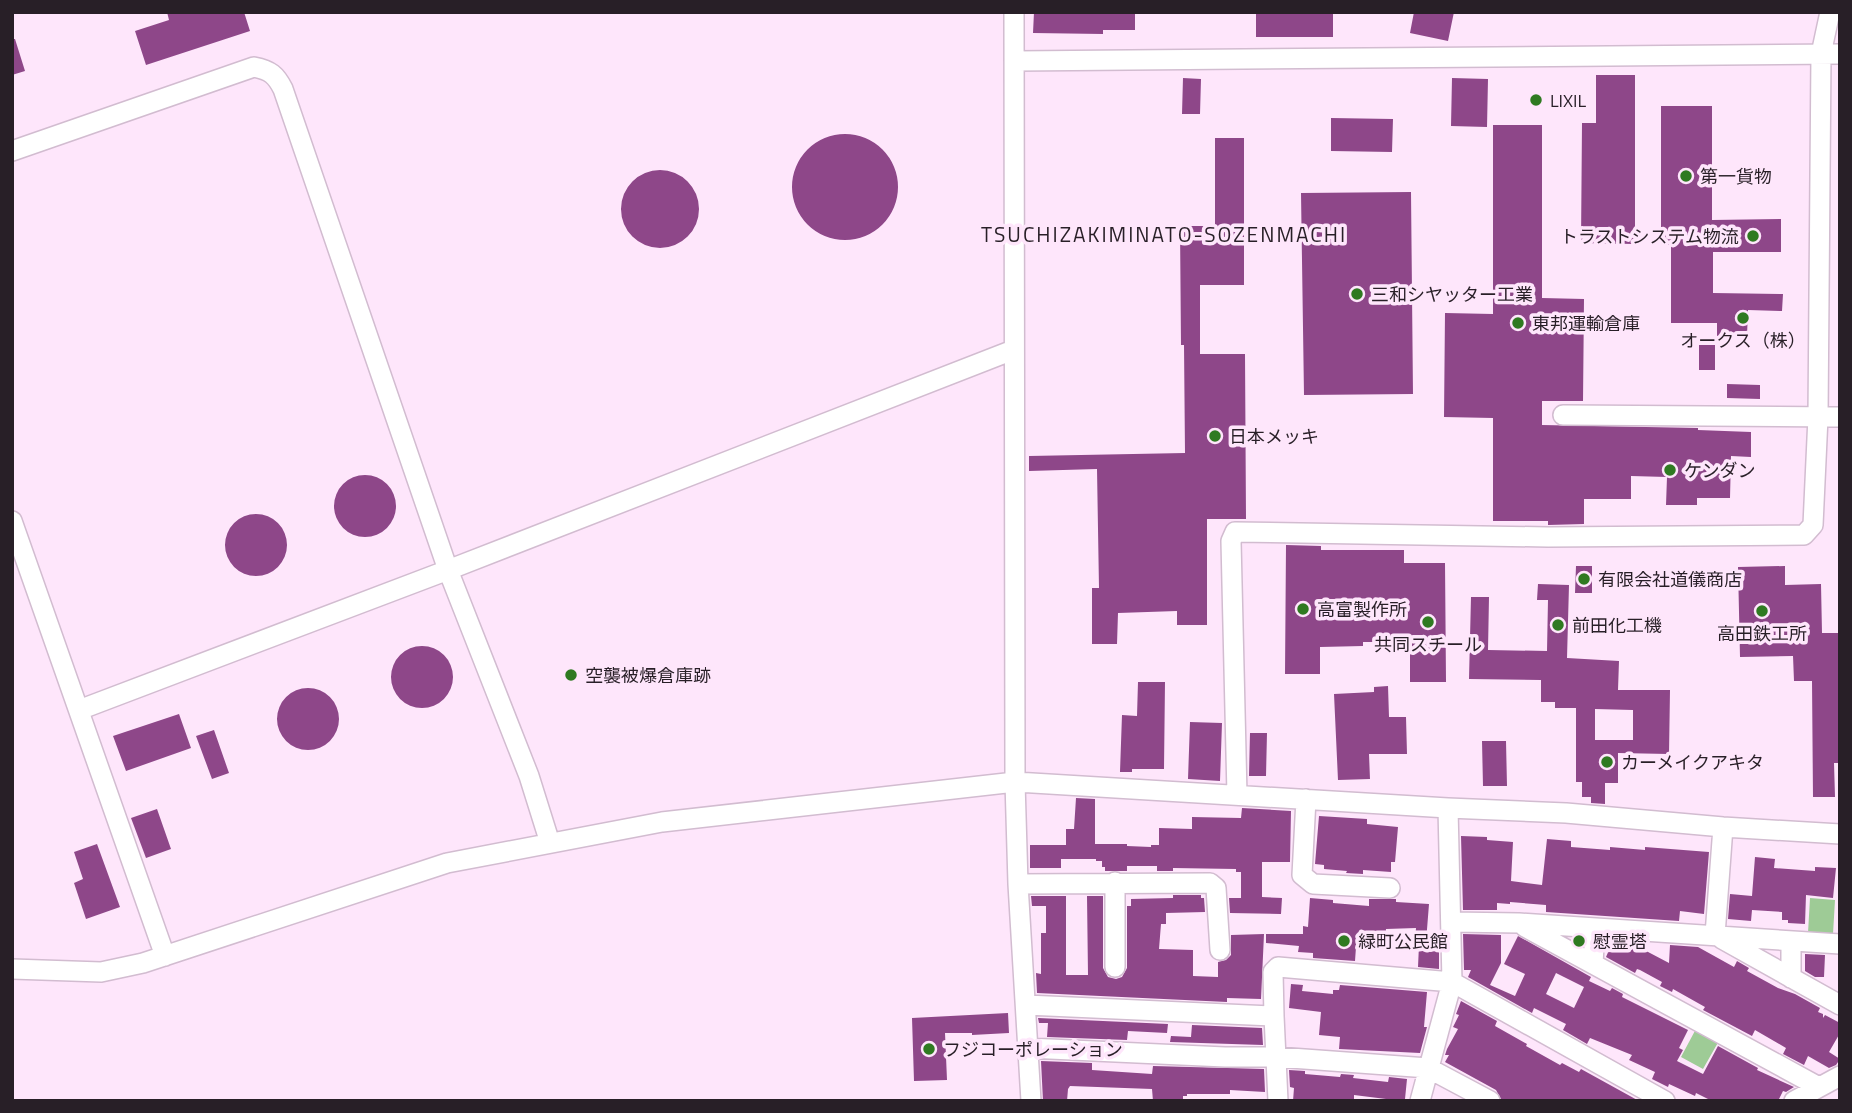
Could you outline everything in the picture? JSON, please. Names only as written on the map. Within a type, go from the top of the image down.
[{"type":"street","points":[[1014,12],[1015,782],[1018,884],[1031,1101]]},
{"type":"street","points":[[1237,795],[1231,541],[1235,532],[1548,537],[1804,535],[1813,525],[1830,12]]},
{"type":"street","points":[[1014,61],[1830,54]]},
{"type":"street","points":[[12,152],[254,66],[267,69],[276,76],[283,89],[448,569],[528,776],[550,843]]},
{"type":"street","points":[[79,710],[1013,350]]},
{"type":"street","points":[[1563,415],[1840,416]]},
{"type":"street","points":[[12,521],[165,956]]},
{"type":"street","points":[[12,969],[101,972],[165,956],[447,863],[550,843],[663,822],[1015,782],[1566,813],[1840,834]]},
{"type":"street","points":[[1306,799],[1302,875],[1313,884],[1390,888]]},
{"type":"street","points":[[1420,1101],[1452,982],[1448,808]]},
{"type":"street","points":[[1715,935],[1723,827]]},
{"type":"street","points":[[1115,883],[1115,967]]},
{"type":"street","points":[[1018,884],[1210,883],[1216,888],[1220,950]]},
{"type":"street","points":[[1451,922],[1519,923],[1840,944]]},
{"type":"street","points":[[1519,923],[1819,1087]]},
{"type":"street","points":[[1593,964],[1595,928]]},
{"type":"street","points":[[1715,935],[1840,1005]]},
{"type":"street","points":[[1791,941],[1791,978]]},
{"type":"street","points":[[1278,1101],[1273,972],[1278,967],[1452,982],[1665,1101]]},
{"type":"street","points":[[1026,1004],[1274,1016]]},
{"type":"street","points":[[1028,1048],[1277,1057],[1427,1068],[1490,1101]]},
{"type":"street","points":[[1794,1101],[1840,1076]]},
{"type":"green space","points":[[1810,898],[1835,900],[1833,934],[1808,933]]},
{"type":"green space","points":[[1697,1027],[1720,1039],[1703,1069],[1681,1057]]},
{"type":"building","points":[[167,12],[244,12],[250,31],[146,65],[135,31],[169,20]]},
{"type":"building","points":[[1034,12],[1135,12],[1135,30],[1103,30],[1103,34],[1033,33]]},
{"type":"building","points":[[1256,12],[1333,12],[1333,37],[1256,37]]},
{"type":"building","points":[[1414,12],[1454,12],[1448,41],[1410,33]]},
{"type":"building","points":[[12,39],[15,39],[25,71],[12,75]]},
{"type":"building","points":[[1596,75],[1635,75],[1635,244],[1581,243],[1582,123],[1596,123]]},
{"type":"building","points":[[1183,78],[1201,79],[1200,114],[1182,114]]},
{"type":"building","points":[[1452,78],[1488,79],[1487,127],[1451,126]]},
{"type":"building","points":[[1661,106],[1712,106],[1712,220],[1781,219],[1781,252],[1713,252],[1713,293],[1783,294],[1782,311],[1748,310],[1747,336],[1717,336],[1717,323],[1671,323],[1671,245],[1661,245]]},
{"type":"building","points":[[1331,118],[1393,119],[1392,152],[1331,151]]},
{"type":"building","points":[[1493,125],[1542,125],[1542,298],[1584,299],[1583,401],[1542,401],[1542,425],[1698,428],[1751,432],[1751,457],[1731,456],[1730,498],[1697,498],[1697,505],[1666,505],[1667,477],[1631,476],[1631,499],[1584,499],[1584,524],[1548,525],[1548,521],[1493,521],[1493,418],[1444,417],[1445,313],[1493,314]]},
{"type":"building","points":[[845,134],[865,138],[883,149],[894,167],[898,187],[894,207],[883,225],[865,236],[845,240],[825,236],[807,225],[796,207],[792,187],[796,167],[807,149],[825,138]]},
{"type":"building","points":[[1215,138],[1244,138],[1244,285],[1200,285],[1200,354],[1245,354],[1246,519],[1207,519],[1207,625],[1177,625],[1177,611],[1118,613],[1117,644],[1092,644],[1092,588],[1099,588],[1097,469],[1029,471],[1029,456],[1185,453],[1180,226],[1215,226]]},
{"type":"building","points":[[660,170],[675,173],[687,182],[696,194],[699,209],[696,224],[687,236],[675,245],[660,248],[645,245],[633,236],[624,224],[621,209],[624,194],[633,182],[645,173]]},
{"type":"building","name":"三和シヤッター工業","points":[[1411,192],[1413,394],[1304,395],[1301,193]]},
{"type":"building","points":[[1699,345],[1715,345],[1715,370],[1699,370]]},
{"type":"building","points":[[1727,384],[1760,385],[1760,399],[1727,398]]},
{"type":"building","points":[[365,475],[387,484],[396,506],[387,528],[365,537],[343,528],[334,506],[343,484]]},
{"type":"building","points":[[256,514],[278,523],[287,545],[278,567],[256,576],[234,567],[225,545],[234,523]]},
{"type":"building","points":[[1286,545],[1321,546],[1321,550],[1404,550],[1404,563],[1445,563],[1446,682],[1410,682],[1410,642],[1363,642],[1363,646],[1320,647],[1320,674],[1285,674]]},
{"type":"building","name":"有限会社道儀商店","points":[[1576,566],[1592,566],[1592,593],[1575,593]]},
{"type":"building","points":[[1785,566],[1785,585],[1821,584],[1822,633],[1840,633],[1840,763],[1834,763],[1835,797],[1813,797],[1812,681],[1794,681],[1793,656],[1740,657],[1738,567]]},
{"type":"building","points":[[1538,584],[1569,585],[1567,658],[1619,661],[1618,690],[1670,690],[1669,754],[1618,753],[1618,783],[1605,783],[1605,804],[1591,803],[1591,797],[1582,797],[1582,782],[1576,782],[1576,708],[1555,708],[1555,702],[1541,702],[1541,680],[1469,679],[1471,597],[1489,597],[1488,650],[1547,651],[1548,600],[1537,600]],"holes":[[[1595,709],[1633,710],[1633,740],[1595,740]]]},
{"type":"building","points":[[422,646],[444,655],[453,677],[444,699],[422,708],[400,699],[391,677],[400,655]]},
{"type":"building","points":[[1138,682],[1165,682],[1164,769],[1132,769],[1132,772],[1120,772],[1122,715],[1137,716]]},
{"type":"building","points":[[1388,686],[1389,717],[1406,717],[1407,754],[1369,754],[1370,779],[1338,780],[1334,694],[1374,692],[1374,687]]},
{"type":"building","points":[[308,688],[330,697],[339,719],[330,741],[308,750],[286,741],[277,719],[286,697]]},
{"type":"building","points":[[179,714],[191,748],[126,771],[113,736]]},
{"type":"building","points":[[1190,722],[1222,723],[1220,781],[1188,779]]},
{"type":"building","points":[[214,730],[229,773],[212,779],[196,736]]},
{"type":"building","points":[[1250,733],[1267,733],[1266,776],[1249,776]]},
{"type":"building","points":[[1482,741],[1506,741],[1507,786],[1483,786]]},
{"type":"building","points":[[1076,798],[1095,799],[1095,844],[1127,846],[1159,845],[1159,828],[1192,829],[1192,817],[1241,818],[1242,808],[1291,811],[1290,862],[1262,862],[1262,897],[1282,898],[1281,914],[1230,913],[1229,898],[1241,898],[1241,872],[1236,872],[1236,869],[1173,868],[1173,871],[1157,871],[1157,866],[1127,866],[1127,871],[1105,871],[1102,861],[1096,859],[1061,859],[1061,868],[1030,868],[1030,845],[1066,845],[1066,829],[1074,829]]},
{"type":"building","points":[[157,809],[171,849],[146,858],[131,818]]},
{"type":"building","points":[[1319,816],[1367,819],[1367,824],[1398,827],[1395,862],[1391,862],[1391,872],[1363,870],[1363,874],[1346,873],[1347,871],[1324,869],[1324,865],[1315,864]]},
{"type":"building","points":[[1461,836],[1513,842],[1511,881],[1542,885],[1547,839],[1571,841],[1571,847],[1645,850],[1645,847],[1709,852],[1704,914],[1680,911],[1679,921],[1546,912],[1546,905],[1510,902],[1497,903],[1497,910],[1463,910]]},
{"type":"building","points":[[97,844],[120,907],[86,919],[74,883],[83,879],[74,852]]},
{"type":"building","points":[[1755,857],[1775,859],[1774,868],[1815,871],[1815,867],[1836,868],[1833,898],[1806,895],[1805,924],[1782,920],[1782,912],[1752,910],[1751,921],[1728,919],[1730,894],[1752,896]]},
{"type":"building","points":[[1173,895],[1201,895],[1201,898],[1204,898],[1205,912],[1166,913],[1166,924],[1161,924],[1159,949],[1193,950],[1193,976],[1218,977],[1218,962],[1231,955],[1231,935],[1264,934],[1261,999],[1227,998],[1227,1002],[1037,993],[1036,973],[1041,974],[1041,933],[1046,933],[1046,906],[1032,906],[1031,896],[1066,896],[1066,975],[1088,975],[1087,896],[1103,896],[1103,968],[1108,977],[1116,979],[1122,977],[1127,968],[1127,906],[1131,906],[1131,899],[1173,898]]},
{"type":"building","points":[[1310,898],[1369,906],[1369,899],[1396,899],[1396,902],[1429,904],[1426,942],[1415,941],[1416,928],[1386,929],[1384,949],[1356,947],[1355,961],[1313,958],[1313,953],[1298,952],[1299,946],[1266,943],[1266,934],[1303,934],[1303,926],[1308,927]]},
{"type":"building","points":[[1463,934],[1501,935],[1501,963],[1490,985],[1515,996],[1525,974],[1504,964],[1518,936],[1591,977],[1589,981],[1610,991],[1612,988],[1623,994],[1622,997],[1688,1030],[1679,1048],[1683,1050],[1677,1061],[1703,1074],[1718,1046],[1758,1068],[1757,1070],[1794,1087],[1783,1091],[1778,1101],[1712,1101],[1669,1084],[1668,1087],[1652,1079],[1655,1072],[1629,1060],[1632,1055],[1590,1038],[1587,1044],[1563,1030],[1566,1024],[1534,1008],[1532,1013],[1468,977],[1471,970],[1464,970]],"holes":[[[1556,973],[1584,987],[1574,1008],[1546,994]]]},
{"type":"building","points":[[1613,941],[1631,943],[1669,963],[1670,945],[1698,947],[1734,967],[1737,961],[1749,968],[1747,971],[1820,1008],[1818,1012],[1823,1014],[1823,1018],[1825,1015],[1840,1023],[1840,1033],[1829,1052],[1840,1059],[1836,1065],[1829,1068],[1808,1056],[1804,1065],[1783,1054],[1786,1048],[1755,1030],[1752,1036],[1703,1010],[1705,1007],[1673,989],[1672,992],[1660,986],[1662,982],[1640,970],[1637,969],[1635,973],[1606,957]]},
{"type":"building","points":[[1419,945],[1439,946],[1439,969],[1418,967]]},
{"type":"building","points":[[1805,954],[1825,955],[1824,977],[1815,977],[1805,971]]},
{"type":"building","points":[[1291,984],[1303,985],[1302,991],[1333,994],[1333,990],[1339,990],[1340,985],[1427,992],[1424,1027],[1427,1027],[1420,1053],[1339,1049],[1340,1037],[1319,1035],[1321,1012],[1289,1008]]},
{"type":"building","points":[[1461,1001],[1497,1021],[1495,1026],[1527,1044],[1526,1046],[1560,1065],[1562,1063],[1579,1072],[1581,1069],[1639,1101],[1502,1101],[1496,1090],[1445,1062],[1449,1055],[1445,1055],[1447,1049],[1458,1029],[1453,1027],[1459,1015],[1456,1014]]},
{"type":"building","name":"フジコーポレーション","points":[[1008,1013],[1009,1033],[945,1033],[947,1080],[914,1081],[912,1018]]},
{"type":"building","points":[[1038,1018],[1168,1024],[1167,1033],[1128,1031],[1127,1040],[1047,1037],[1048,1023],[1039,1023]]},
{"type":"building","points":[[1192,1025],[1262,1028],[1263,1045],[1170,1042],[1171,1036],[1191,1037]]},
{"type":"building","points":[[1041,1061],[1092,1063],[1092,1070],[1152,1074],[1153,1066],[1264,1069],[1265,1092],[1230,1090],[1230,1094],[1187,1094],[1183,1096],[1183,1101],[1153,1101],[1152,1089],[1070,1086],[1067,1101],[1043,1101]]},
{"type":"building","points":[[1289,1070],[1340,1077],[1341,1074],[1354,1075],[1353,1078],[1388,1082],[1389,1077],[1407,1079],[1405,1099],[1386,1101],[1354,1095],[1354,1101],[1293,1101],[1294,1088],[1290,1087]]},
{"type":"place","name":"LIXIL","points":[[1536,100]]},
{"type":"place","name":"第一貨物","points":[[1686,176]]},
{"type":"place","name":"トラストシステム物流","points":[[1753,236]]},
{"type":"place","name":"三和シヤッター工業","points":[[1357,294]]},
{"type":"place","name":"オークス（株）","points":[[1743,318]]},
{"type":"place","name":"東邦運輸倉庫","points":[[1518,323]]},
{"type":"place","name":"日本メッキ","points":[[1215,436]]},
{"type":"place","name":"ケンダン","points":[[1670,470]]},
{"type":"place","name":"有限会社道儀商店","points":[[1584,579]]},
{"type":"place","name":"高富製作所","points":[[1303,609]]},
{"type":"place","name":"高田鉄工所","points":[[1762,611]]},
{"type":"place","name":"共同スチール","points":[[1428,622]]},
{"type":"place","name":"前田化工機","points":[[1558,625]]},
{"type":"place","name":"空襲被爆倉庫跡","points":[[571,675]]},
{"type":"place","name":"カーメイクアキタ","points":[[1607,762]]},
{"type":"place","name":"緑町公民館","points":[[1344,941]]},
{"type":"place","name":"慰霊塔","points":[[1579,941]]},
{"type":"place","name":"フジコーポレーション","points":[[929,1049]]},
{"type":"district","name":"TSUCHIZAKIMINATO-SOZENMACHI","points":[[1164,234]]}]
